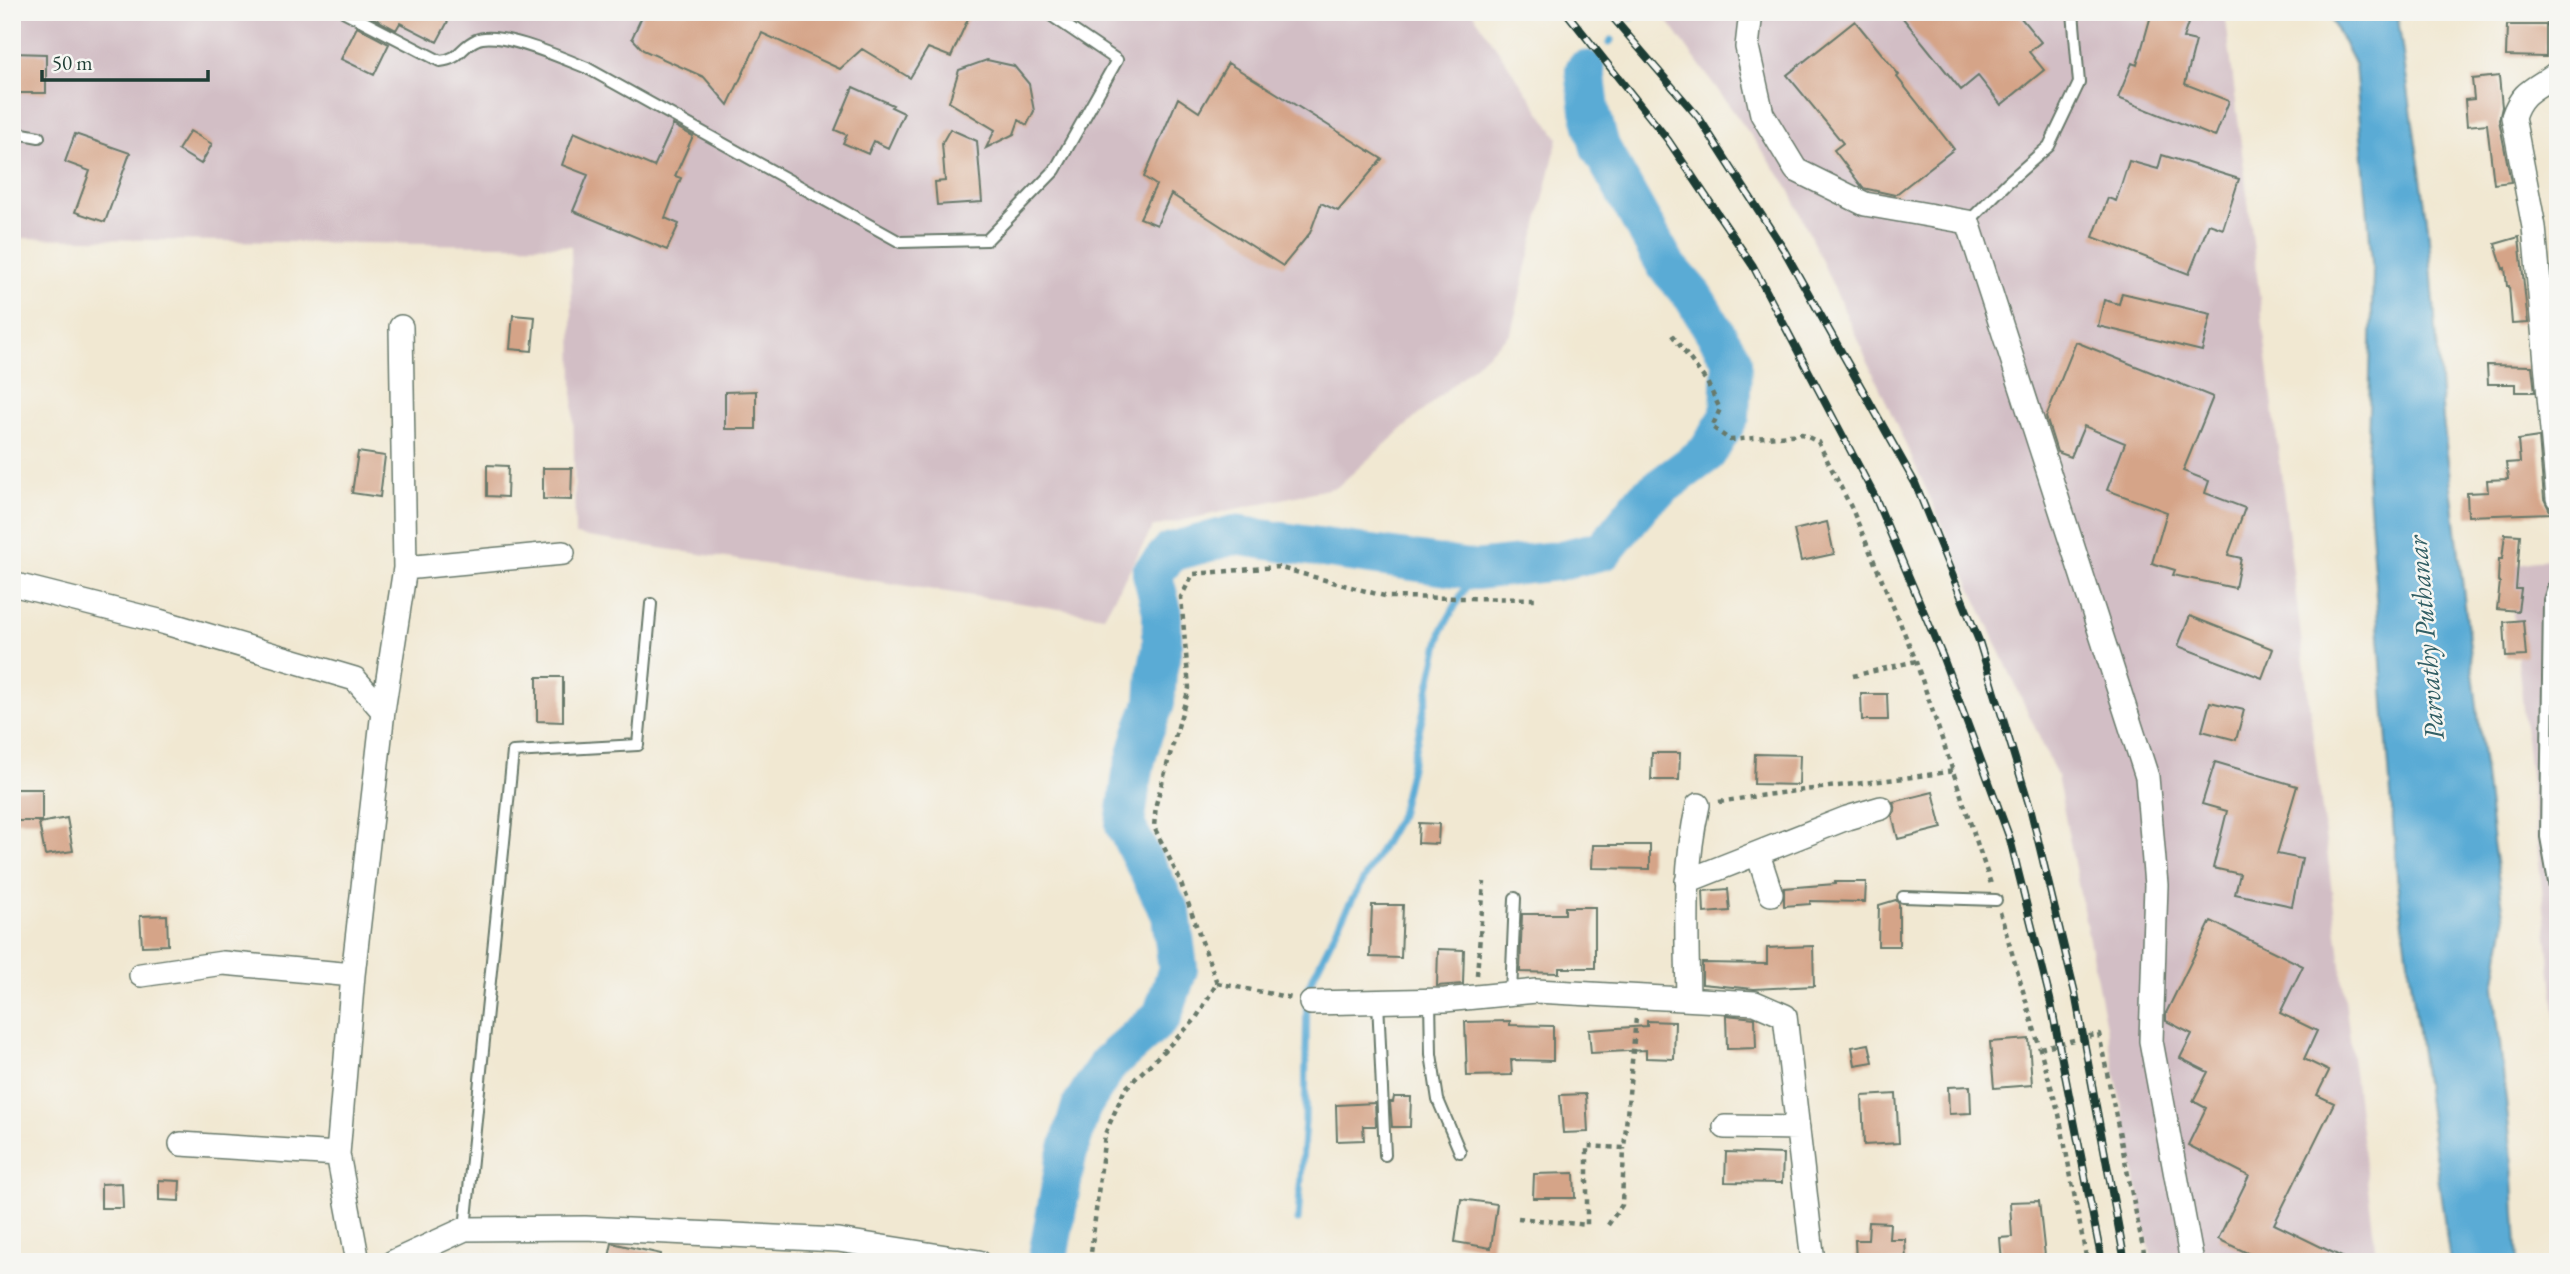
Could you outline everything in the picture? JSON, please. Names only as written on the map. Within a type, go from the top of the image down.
[{"type":"street","points":[[1751,12],[1747,47],[1762,114],[1796,170],[1865,204],[1968,222],[2147,777],[2156,885],[2151,1041],[2192,1262]]},
{"type":"street","points":[[2556,12],[2558,19]]},
{"type":"street","points":[[2558,72],[2526,92],[2518,102],[2513,117],[2534,227],[2547,254],[2558,498]]},
{"type":"street","points":[[358,1262],[338,1154],[353,975],[383,711],[405,568],[401,327]]},
{"type":"street","points":[[405,568],[563,553]]},
{"type":"street","points":[[12,584],[159,621],[355,679],[383,711]]},
{"type":"street","points":[[1688,999],[1687,881],[1692,831],[1698,805]]},
{"type":"street","points":[[1687,881],[1847,818],[1881,808]]},
{"type":"street","points":[[1758,854],[1770,894]]},
{"type":"street","points":[[141,975],[223,963],[353,975]]},
{"type":"street","points":[[1311,1003],[1430,1000],[1536,991],[1755,1003],[1785,1016],[1813,1262]]},
{"type":"street","points":[[1725,1127],[1798,1128]]},
{"type":"street","points":[[181,1144],[338,1154]]},
{"type":"street","points":[[393,1262],[465,1229],[585,1228],[838,1240],[979,1262]]},
{"type":"lane","points":[[345,12],[440,61],[453,60],[477,39],[498,38],[538,49],[587,68],[900,242],[987,240],[1055,170],[1117,60],[1046,12]]},
{"type":"lane","points":[[1968,222],[2049,146],[2079,83],[2073,12]]},
{"type":"lane","points":[[12,132],[39,137]]},
{"type":"lane","points":[[2558,583],[2553,587],[2549,600],[2546,837],[2558,905]]},
{"type":"lane","points":[[465,1229],[513,752],[638,745],[651,604]]},
{"type":"lane","points":[[1903,897],[1996,900]]},
{"type":"lane","points":[[1511,993],[1515,898]]},
{"type":"lane","points":[[1430,1000],[1431,1054],[1438,1100],[1460,1152]]},
{"type":"lane","points":[[1378,1001],[1385,1155]]},
{"type":"path","points":[[1672,335],[1707,382],[1720,409],[1712,427],[1730,440],[1802,434],[1818,442],[1852,509],[1916,661],[1996,900],[2059,1114],[2087,1262]]},
{"type":"path","points":[[1217,983],[1179,878],[1154,827],[1156,804],[1189,688],[1181,597],[1193,574],[1277,567],[1388,597],[1536,599]]},
{"type":"path","points":[[1853,676],[1916,661]]},
{"type":"path","points":[[1698,805],[1954,771]]},
{"type":"path","points":[[1475,997],[1484,881]]},
{"type":"path","points":[[1217,983],[1311,1003]]},
{"type":"path","points":[[1090,1262],[1105,1134],[1125,1089],[1195,1020],[1217,983]]},
{"type":"path","points":[[1608,1225],[1622,1205],[1624,1147],[1638,996]]},
{"type":"path","points":[[2040,1048],[2099,1034],[2146,1262]]},
{"type":"path","points":[[1518,1218],[1587,1225],[1587,1146],[1624,1147]]},
{"type":"shaded area","points":[[12,12],[1472,12],[1558,138],[1511,333],[1337,487],[1153,527],[1104,616],[575,535],[571,246],[12,238]]},
{"type":"shaded area","points":[[1661,12],[2225,12],[2377,1262],[2152,1262],[2057,776],[1787,185]]},
{"type":"shaded area","points":[[2558,557],[2558,1041],[2508,566]]},
{"type":"water","name":"Parvathy Puthanar","points":[[2327,12],[2397,12],[2428,226],[2443,419],[2493,842],[2505,921],[2494,987],[2511,1147],[2518,1262],[2450,1262],[2398,888],[2367,477],[2373,274],[2355,65]]},
{"type":"building","points":[[453,12],[437,42],[400,23],[396,30],[364,13]]},
{"type":"building","points":[[644,12],[971,12],[951,57],[928,48],[910,78],[862,49],[840,69],[762,33],[728,105],[704,77],[643,50],[632,38]]},
{"type":"building","points":[[1898,12],[2016,12],[2041,42],[2029,52],[2044,70],[2001,105],[1978,76],[1961,90]]},
{"type":"building","points":[[2152,12],[2192,12],[2183,38],[2196,41],[2185,84],[2229,101],[2215,137],[2118,98],[2132,63],[2137,65]]},
{"type":"building","points":[[1855,21],[1954,149],[1895,195],[1863,188],[1834,150],[1843,143],[1787,75]]},
{"type":"building","points":[[2507,25],[2546,25],[2546,57],[2506,56]]},
{"type":"building","points":[[357,27],[389,44],[374,75],[341,59]]},
{"type":"building","points":[[12,53],[46,54],[46,93],[12,93]]},
{"type":"building","points":[[987,60],[1014,66],[1029,84],[1034,111],[1027,125],[1019,120],[1014,134],[986,148],[995,130],[949,102],[959,70]]},
{"type":"building","points":[[1228,63],[1382,159],[1338,211],[1321,203],[1310,233],[1283,266],[1171,194],[1157,225],[1140,218],[1156,185],[1144,177],[1178,98],[1199,112]]},
{"type":"building","points":[[2499,76],[2502,107],[2499,120],[2511,182],[2494,184],[2487,124],[2467,126],[2465,100],[2474,99],[2472,79]]},
{"type":"building","points":[[853,87],[893,105],[891,107],[904,113],[888,148],[874,141],[868,154],[843,143],[847,135],[835,130]]},
{"type":"building","points":[[673,125],[693,136],[675,176],[681,178],[665,218],[679,224],[667,250],[573,211],[588,175],[562,165],[574,132],[654,167]]},
{"type":"building","points":[[950,129],[977,141],[982,202],[937,205],[935,182],[945,181],[942,143]]},
{"type":"building","points":[[190,131],[212,144],[201,164],[178,150]]},
{"type":"building","points":[[75,134],[130,153],[105,222],[75,212],[90,171],[65,162]]},
{"type":"building","points":[[2162,155],[2239,179],[2223,229],[2209,224],[2189,274],[2093,237],[2108,198],[2116,201],[2129,161],[2158,169]]},
{"type":"building","points":[[2519,237],[2528,323],[2512,324],[2509,286],[2495,244]]},
{"type":"building","points":[[2122,293],[2211,314],[2202,351],[2098,326],[2104,300],[2119,304]]},
{"type":"building","points":[[513,315],[535,317],[532,351],[510,349]]},
{"type":"building","points":[[2076,342],[2213,397],[2183,471],[2209,481],[2205,493],[2245,508],[2228,555],[2241,558],[2235,588],[2173,575],[2175,570],[2152,563],[2167,512],[2107,490],[2125,443],[2084,426],[2071,457],[2057,452],[2046,417]]},
{"type":"building","points":[[2487,365],[2532,366],[2535,392],[2515,392],[2515,384],[2488,384]]},
{"type":"building","points":[[756,391],[756,429],[725,429],[725,392]]},
{"type":"building","points":[[2539,437],[2544,499],[2551,513],[2468,516],[2467,493],[2488,492],[2487,480],[2508,479],[2506,463],[2520,462],[2518,440]]},
{"type":"building","points":[[358,452],[385,456],[380,497],[352,493]]},
{"type":"building","points":[[487,465],[508,466],[507,497],[487,496]]},
{"type":"building","points":[[543,468],[572,468],[571,500],[543,499]]},
{"type":"building","points":[[1827,522],[1834,554],[1801,561],[1794,530]]},
{"type":"building","points":[[2505,534],[2520,535],[2516,589],[2521,589],[2518,611],[2497,609],[2499,559],[2502,559]]},
{"type":"building","points":[[2190,616],[2273,649],[2262,678],[2178,646]]},
{"type":"building","points":[[2523,620],[2526,656],[2506,657],[2504,622]]},
{"type":"building","points":[[537,677],[563,677],[563,722],[537,721]]},
{"type":"building","points":[[1861,694],[1887,694],[1888,720],[1862,720]]},
{"type":"building","points":[[2210,702],[2244,710],[2236,740],[2202,731]]},
{"type":"building","points":[[1652,753],[1680,753],[1679,780],[1651,780]]},
{"type":"building","points":[[1755,754],[1800,755],[1799,785],[1754,784]]},
{"type":"building","points":[[2215,762],[2297,786],[2277,854],[2302,859],[2292,906],[2235,894],[2240,874],[2213,868],[2227,811],[2202,804]]},
{"type":"building","points":[[14,789],[42,789],[42,821],[13,821]]},
{"type":"building","points":[[1933,792],[1942,828],[1898,839],[1892,815],[1895,811],[1893,802]]},
{"type":"building","points":[[67,818],[73,851],[45,855],[39,823]]},
{"type":"building","points":[[1419,823],[1439,824],[1438,844],[1418,843]]},
{"type":"building","points":[[1593,845],[1650,845],[1650,869],[1592,868]]},
{"type":"building","points":[[1835,882],[1866,882],[1865,902],[1810,901],[1810,904],[1784,906],[1784,888]]},
{"type":"building","points":[[1728,889],[1730,911],[1704,913],[1703,891]]},
{"type":"building","points":[[1896,900],[1899,904],[1899,946],[1878,946],[1879,905]]},
{"type":"building","points":[[1372,905],[1403,905],[1401,958],[1370,957]]},
{"type":"building","points":[[1565,907],[1595,907],[1595,968],[1559,968],[1559,973],[1520,972],[1522,914],[1565,914]]},
{"type":"building","points":[[167,915],[168,945],[142,946],[140,916]]},
{"type":"building","points":[[2211,921],[2303,966],[2280,1013],[2317,1031],[2304,1059],[2329,1071],[2317,1095],[2334,1103],[2274,1224],[2352,1262],[2266,1262],[2218,1239],[2249,1176],[2188,1145],[2206,1108],[2193,1101],[2208,1072],[2180,1058],[2192,1034],[2166,1021],[2166,1013]]},
{"type":"building","points":[[1813,946],[1814,986],[1754,989],[1702,984],[1702,963],[1767,964],[1767,948]]},
{"type":"building","points":[[1438,949],[1464,950],[1463,984],[1437,986]]},
{"type":"building","points":[[1726,1015],[1755,1018],[1756,1048],[1727,1049]]},
{"type":"building","points":[[1510,1021],[1510,1025],[1553,1026],[1553,1061],[1511,1060],[1512,1075],[1467,1076],[1465,1022]]},
{"type":"building","points":[[1647,1021],[1675,1022],[1674,1059],[1646,1058],[1646,1050],[1591,1053],[1589,1030],[1647,1026]]},
{"type":"building","points":[[2029,1039],[2032,1085],[1994,1088],[1990,1042]]},
{"type":"building","points":[[1869,1044],[1873,1062],[1855,1065],[1852,1047]]},
{"type":"building","points":[[1970,1086],[1971,1113],[1949,1114],[1948,1087]]},
{"type":"building","points":[[1586,1094],[1588,1132],[1563,1133],[1560,1095]]},
{"type":"building","points":[[1896,1094],[1899,1143],[1864,1145],[1862,1096]]},
{"type":"building","points":[[1394,1097],[1411,1097],[1410,1127],[1392,1127],[1390,1102],[1393,1102]]},
{"type":"building","points":[[1375,1103],[1376,1126],[1363,1126],[1364,1140],[1337,1141],[1336,1105]]},
{"type":"building","points":[[1726,1152],[1783,1154],[1782,1183],[1725,1182]]},
{"type":"building","points":[[1574,1173],[1575,1198],[1533,1198],[1534,1174]]},
{"type":"building","points":[[159,1180],[180,1181],[179,1201],[159,1200]]},
{"type":"building","points":[[122,1183],[123,1208],[101,1208],[101,1184]]},
{"type":"building","points":[[1461,1199],[1497,1204],[1491,1248],[1455,1242]]},
{"type":"building","points":[[2039,1201],[2045,1256],[2042,1256],[2042,1262],[2002,1262],[2000,1238],[2012,1237],[2010,1202]]},
{"type":"building","points":[[1869,1222],[1890,1223],[1889,1239],[1905,1239],[1906,1262],[1856,1262],[1855,1240],[1868,1240]]},
{"type":"building","points":[[612,1243],[661,1254],[660,1262],[608,1262]]},
{"type":"waterway","points":[[1632,17],[1636,12]]},
{"type":"waterway","points":[[1585,70],[1589,66]]},
{"type":"waterway","points":[[1047,1262],[1066,1159],[1081,1107],[1108,1064],[1162,1016],[1178,969],[1171,914],[1125,825],[1132,774],[1143,733],[1155,703],[1162,647],[1162,611],[1152,573],[1171,552],[1234,535],[1475,570],[1557,561],[1604,550],[1646,498],[1707,453],[1730,416],[1732,360],[1693,296],[1666,265],[1600,147],[1590,110],[1585,70]]},
{"type":"waterway","points":[[1298,1220],[1305,1120],[1307,989],[1342,918],[1400,815],[1442,630],[1475,570],[1454,570]]},
{"type":"railway","points":[[1566,12],[1668,140],[1753,266],[1875,497],[1942,655],[2010,839],[2050,999],[2102,1262]]},
{"type":"railway","points":[[1608,12],[1699,118],[1784,250],[1915,483],[1979,641],[2031,811],[2075,993],[2125,1262]]}]
